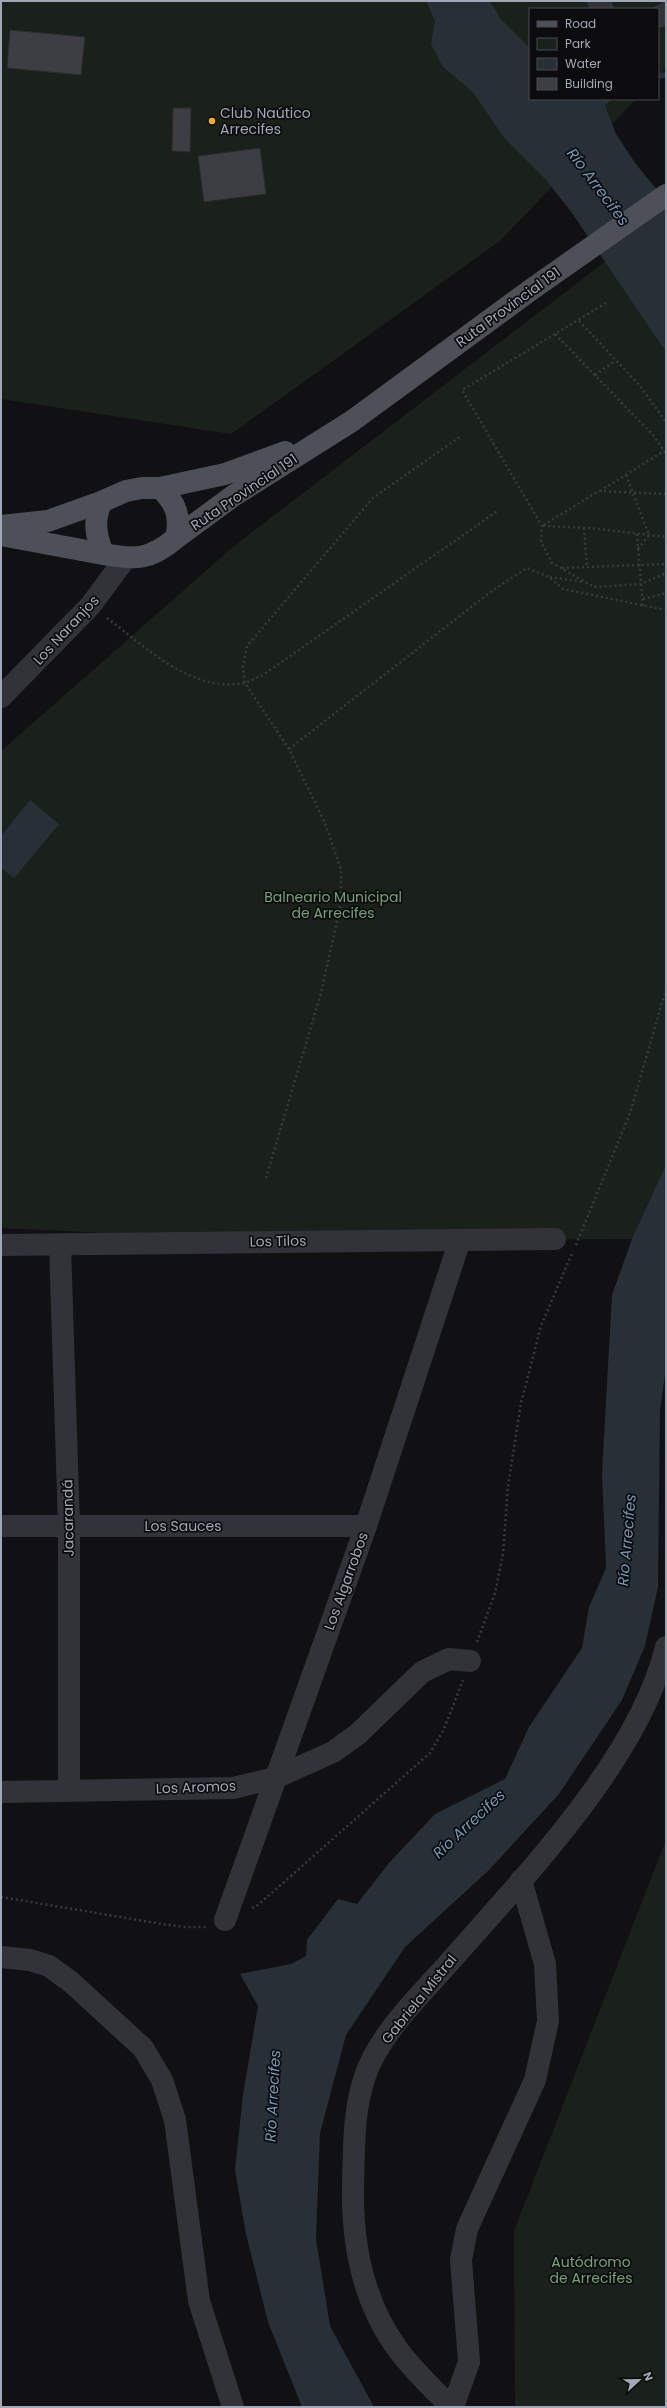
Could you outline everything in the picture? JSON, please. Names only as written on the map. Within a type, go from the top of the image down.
[{"type":"main road","name":"Ruta Provincial 191","points":[[176,538],[232,496],[352,421],[532,289],[666,195]]},
{"type":"main road","name":"Ruta Provincial 191","points":[[160,488],[236,471],[295,448],[352,421]]},
{"type":"main road","points":[[1,526],[48,520],[101,502],[126,491],[142,488],[160,488],[172,500],[178,512],[179,525],[176,538],[143,558],[125,558],[1,535]]},
{"type":"main road","points":[[101,502],[96,515],[95,528],[103,554]]},
{"type":"street","name":"Los Naranjos","points":[[1,697],[90,606],[125,558]]},
{"type":"street","name":"Los Tilos","points":[[1,1245],[555,1239]]},
{"type":"street","name":"Los Algarrobos","points":[[225,1920],[274,1778],[366,1526],[460,1240]]},
{"type":"street","name":"Jacarandá","points":[[60,1245],[69,1526],[69,1791]]},
{"type":"street","name":"Los Sauces","points":[[1,1526],[366,1526]]},
{"type":"street","name":"Gabriela Mistral","points":[[452,2407],[399,2351],[371,2303],[356,2252],[352,2212],[354,2149],[358,2108],[365,2075],[384,2040],[407,2010],[555,1841],[613,1760],[639,1716],[662,1665],[666,1647]]},
{"type":"street","name":"Los Aromos","points":[[1,1792],[233,1788],[274,1778],[333,1752],[358,1734],[422,1672],[449,1659],[470,1661]]},
{"type":"street","points":[[452,2407],[469,2362],[461,2260],[467,2229],[535,2080],[548,2021],[544,1964],[521,1880]]},
{"type":"street","points":[[1,1957],[30,1960],[49,1966],[71,1982],[143,2048],[162,2080],[175,2120],[199,2301],[233,2407]]},
{"type":"path","points":[[606,303],[579,321],[462,390],[542,526],[541,542],[552,563],[594,587],[641,584],[666,573]]},
{"type":"path","points":[[579,321],[640,386],[666,422]]},
{"type":"path","points":[[542,526],[665,452],[653,435],[555,334]]},
{"type":"path","points":[[595,375],[615,361]]},
{"type":"path","points":[[266,1178],[321,993],[340,903],[341,870],[325,823],[289,749],[245,683],[243,666],[247,646],[373,498],[461,436]]},
{"type":"path","points":[[626,475],[649,535]]},
{"type":"path","points":[[599,491],[666,494]]},
{"type":"path","points":[[90,606],[174,667],[198,680],[230,685],[245,683],[263,674],[499,510]]},
{"type":"path","points":[[542,526],[584,528],[666,537]]},
{"type":"path","points":[[584,528],[587,567]]},
{"type":"path","points":[[637,534],[644,607]]},
{"type":"path","points":[[638,549],[649,535]]},
{"type":"path","points":[[562,568],[666,564]]},
{"type":"path","points":[[289,749],[493,590],[527,568],[549,577],[587,582]]},
{"type":"path","points":[[549,577],[563,589],[644,607],[666,610]]},
{"type":"path","points":[[643,599],[666,593]]},
{"type":"path","points":[[1,1897],[184,1927],[205,1927],[225,1920],[258,1905],[430,1753],[444,1729],[495,1593],[503,1554],[508,1486],[521,1403],[541,1326],[630,1113],[666,989]]},
{"type":"green space","name":"Club Naútico Arrecifes","points":[[1,1],[666,1],[666,68],[659,76],[659,8],[529,8],[529,100],[635,100],[500,241],[231,434],[1,399]]},
{"type":"green space","name":"Balneario Municipal de Arrecifes","points":[[666,215],[666,1223],[632,1239],[276,1241],[1,1228],[1,751],[234,546]]},
{"type":"green space","name":"Autódromo de Arrecifes","points":[[666,1840],[666,2407],[515,2407],[514,2231]]},
{"type":"water","name":"Río Arrecifes","points":[[426,1],[490,1],[500,18],[529,47],[529,100],[599,100],[604,103],[616,134],[635,163],[666,201],[666,352],[572,213],[546,180],[505,139],[472,91],[443,67],[431,44],[435,21]]},
{"type":"water","points":[[30,800],[59,824],[14,878],[1,868],[1,836]]},
{"type":"water","name":"Río Arrecifes","points":[[666,1165],[666,1366],[660,1411],[658,1587],[645,1646],[622,1700],[559,1794],[489,1870],[405,1947],[346,2035],[320,2133],[316,2239],[330,2326],[374,2407],[302,2407],[268,2322],[246,2234],[235,2170],[243,2095],[258,2006],[240,1974],[291,1964],[306,1956],[307,1940],[338,1899],[357,1904],[389,1863],[435,1814],[505,1779],[529,1727],[582,1648],[589,1607],[606,1568],[602,1473],[612,1295],[632,1239]]},
{"type":"building","points":[[10,30],[85,37],[81,75],[7,68]]},
{"type":"building","points":[[173,108],[191,108],[190,152],[172,151]]},
{"type":"building","points":[[260,148],[266,194],[204,202],[198,156]]},
{"type":"waterway","points":[[659,76],[666,75]]},
{"type":"waterway","points":[[599,107],[607,100]]},
{"type":"place","name":"Club Naútico Arrecifes","points":[[212,121]]}]
